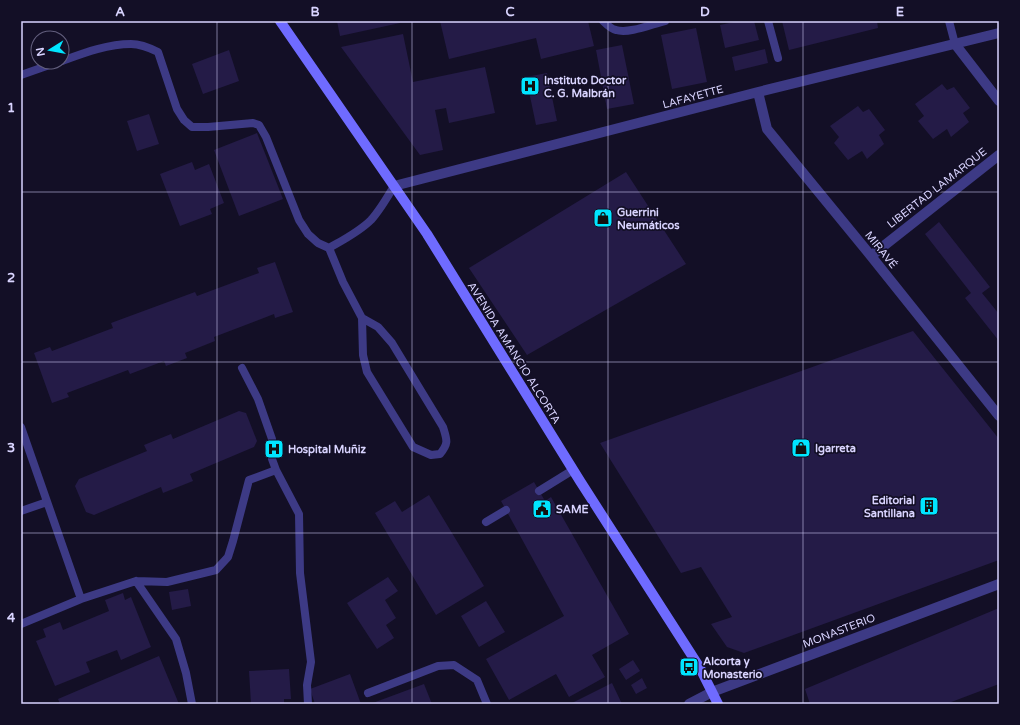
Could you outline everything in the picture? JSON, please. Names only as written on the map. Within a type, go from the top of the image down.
[{"type":"main road","name":"AVENIDA AMANCIO ALCORTA","points":[[280,21],[427,234],[573,470],[700,668],[718,704]]},
{"type":"street","name":"LAFAYETTE","points":[[394,186],[758,92],[999,34]]},
{"type":"street","points":[[955,44],[999,101]]},
{"type":"street","name":"MIRAVÉ","points":[[758,92],[767,129],[999,416]]},
{"type":"street","name":"LIBERTAD LAMARQUE","points":[[871,256],[999,155]]},
{"type":"street","name":"MONASTERIO","points":[[689,704],[712,692],[999,584]]},
{"type":"lane","points":[[603,21],[611,28],[624,31],[664,21]]},
{"type":"lane","points":[[768,21],[778,58]]},
{"type":"lane","points":[[949,21],[955,44]]},
{"type":"lane","points":[[70,58],[97,48],[132,44],[147,47],[158,52],[177,109],[184,120],[192,127],[208,127],[245,123],[253,123],[259,126],[266,137],[299,220],[308,234],[318,243],[329,248],[343,282],[362,318],[363,355],[367,372],[413,447],[431,455],[440,454],[446,447],[447,439],[443,427],[392,343],[378,327],[362,318]]},
{"type":"lane","points":[[21,75],[35,70]]},
{"type":"lane","points":[[329,248],[353,234],[370,220],[382,206],[394,186]]},
{"type":"lane","points":[[242,368],[258,399],[272,439],[272,459],[276,470],[299,514],[300,573],[311,662],[307,685],[308,704]]},
{"type":"lane","points":[[21,427],[81,598]]},
{"type":"lane","points":[[21,624],[81,598],[136,581],[167,582],[216,570],[228,557],[248,480],[276,470]]},
{"type":"lane","points":[[539,491],[573,470]]},
{"type":"lane","points":[[21,512],[47,502]]},
{"type":"lane","points":[[486,522],[506,510]]},
{"type":"lane","points":[[136,581],[176,639],[186,673],[192,704]]},
{"type":"lane","points":[[368,693],[438,666],[454,665],[477,680],[487,704]]},
{"type":"building","points":[[337,21],[400,21],[400,23],[340,36]]},
{"type":"building","points":[[440,21],[588,21],[594,46],[541,59],[536,38],[449,59]]},
{"type":"building","points":[[739,21],[754,21],[759,40],[725,48],[720,25]]},
{"type":"building","points":[[782,21],[877,21],[878,28],[789,50]]},
{"type":"building","points":[[696,28],[707,82],[672,89],[661,35]]},
{"type":"building","points":[[403,34],[413,82],[485,67],[495,113],[449,123],[446,108],[435,110],[443,150],[420,155],[341,47]]},
{"type":"building","points":[[622,45],[634,104],[607,109],[596,50]]},
{"type":"building","points":[[765,49],[768,63],[735,71],[732,57]]},
{"type":"building","points":[[229,50],[239,81],[203,94],[192,64]]},
{"type":"building","points":[[547,73],[557,121],[536,125],[526,77]]},
{"type":"building","points":[[942,84],[947,90],[954,87],[970,108],[963,113],[969,122],[951,137],[947,129],[933,139],[918,121],[924,116],[915,104]]},
{"type":"building","points":[[858,106],[863,112],[869,109],[885,130],[879,135],[884,144],[867,159],[862,151],[848,160],[834,143],[839,137],[830,126]]},
{"type":"building","points":[[149,114],[159,144],[137,151],[127,121]]},
{"type":"building","points":[[257,133],[283,199],[239,216],[214,150]]},
{"type":"building","points":[[192,162],[195,170],[209,164],[224,203],[210,209],[212,214],[180,226],[160,174]]},
{"type":"building","name":"Guerrini Neumáticos","points":[[626,172],[686,264],[527,355],[469,268]]},
{"type":"building","points":[[939,222],[990,287],[982,293],[999,314],[999,341],[965,298],[971,293],[925,234]]},
{"type":"building","points":[[275,262],[293,312],[275,318],[274,314],[214,337],[215,341],[185,353],[187,358],[166,366],[164,361],[130,374],[128,370],[67,393],[69,397],[52,403],[34,353],[50,347],[52,351],[113,328],[111,323],[195,292],[197,296],[259,273],[257,268]]},
{"type":"building","name":"Igarreta","points":[[913,331],[999,439],[999,560],[744,653],[727,647],[711,624],[732,617],[701,567],[681,573],[600,443]]},
{"type":"building","points":[[239,411],[246,413],[257,441],[254,447],[190,474],[193,481],[163,493],[161,487],[94,515],[86,512],[75,486],[79,479],[147,451],[144,445],[171,434],[173,439]]},
{"type":"building","points":[[534,482],[545,501],[551,497],[629,634],[592,655],[605,677],[569,697],[556,674],[509,700],[486,659],[564,616],[501,501]]},
{"type":"building","points":[[429,495],[484,586],[436,615],[375,513],[395,501],[402,512]]},
{"type":"building","points":[[388,577],[398,591],[385,600],[396,618],[386,625],[394,638],[377,649],[347,603]]},
{"type":"building","points":[[188,589],[191,606],[172,610],[169,592]]},
{"type":"building","points":[[123,593],[125,600],[131,597],[151,647],[121,660],[117,650],[86,662],[90,672],[55,686],[36,641],[46,637],[43,629],[60,622],[63,630],[109,611],[105,600]]},
{"type":"building","points":[[486,601],[505,632],[479,647],[461,616]]},
{"type":"building","points":[[999,608],[999,684],[946,704],[810,704],[805,689]]},
{"type":"building","points":[[159,656],[179,704],[60,704],[58,699]]},
{"type":"building","points":[[633,660],[640,671],[626,680],[619,669]]},
{"type":"building","points":[[289,669],[291,699],[284,699],[284,704],[251,704],[249,671]]},
{"type":"building","points":[[350,674],[361,704],[315,704],[310,689]]},
{"type":"building","points":[[642,678],[647,688],[636,694],[631,685]]},
{"type":"building","points":[[612,683],[622,704],[570,704]]},
{"type":"building","points":[[424,684],[432,704],[370,704]]},
{"type":"place","name":"Instituto Doctor C. G. Malbrán","points":[[530,86]]},
{"type":"place","name":"Guerrini Neumáticos","points":[[603,218]]},
{"type":"place","name":"Igarreta","points":[[801,448]]},
{"type":"place","name":"Hospital Muñiz","points":[[274,449]]},
{"type":"place","name":"Editorial Santillana","points":[[929,506]]},
{"type":"place","name":"SAME","points":[[542,509]]},
{"type":"place","name":"Alcorta y Monasterio","points":[[689,667]]}]
